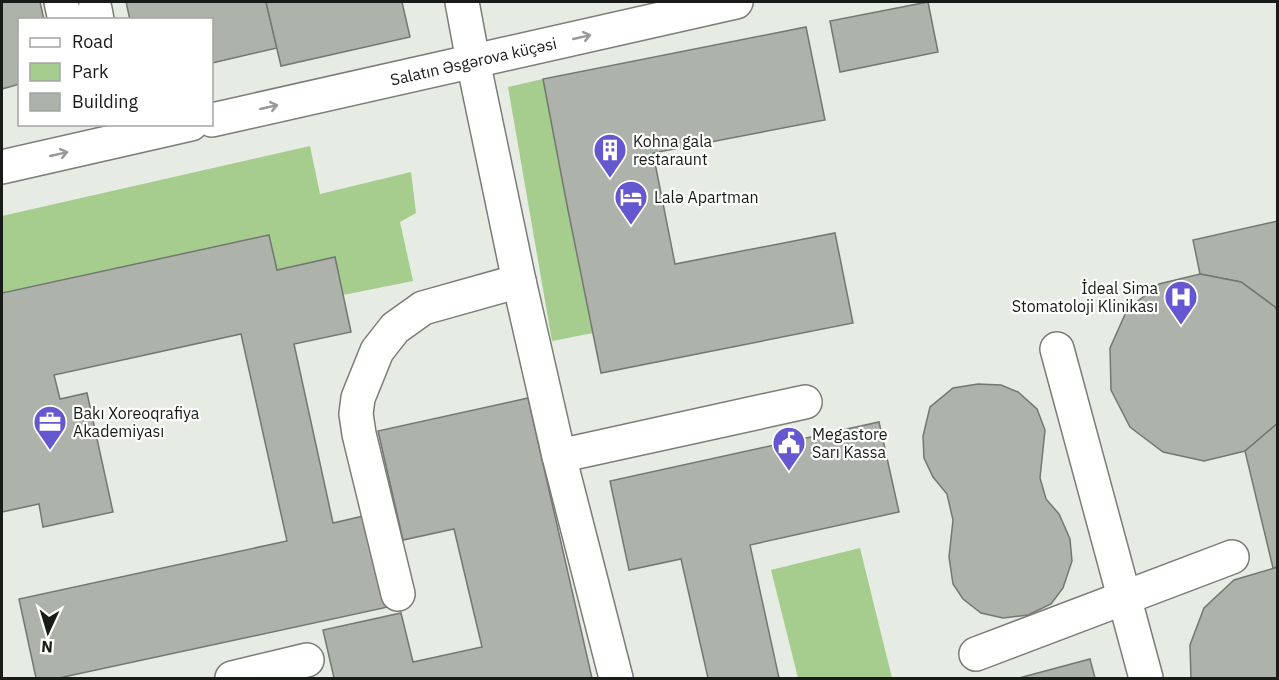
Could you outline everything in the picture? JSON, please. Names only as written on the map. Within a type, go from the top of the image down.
[{"type":"main road","points":[[61,2],[86,16]]},
{"type":"main road","points":[[462,2],[519,281],[559,456],[616,678]]},
{"type":"main road","name":"Salatın Əsgərova küçəsi","points":[[213,120],[736,2]]},
{"type":"main road","points":[[2,167],[107,134],[174,126]]},
{"type":"main road","points":[[398,594],[359,434],[356,414],[358,398],[377,351],[395,328],[423,308],[519,281]]},
{"type":"main road","points":[[1057,349],[1146,678]]},
{"type":"main road","points":[[559,456],[805,402]]},
{"type":"main road","points":[[976,654],[1232,557]]},
{"type":"main road","points":[[232,678],[308,660]]},
{"type":"green space","points":[[543,79],[593,333],[552,341],[508,87]]},
{"type":"green space","points":[[310,146],[320,194],[411,172],[416,213],[400,222],[413,281],[343,295],[335,258],[277,270],[269,235],[2,293],[2,216]]},
{"type":"green space","points":[[860,548],[892,678],[798,678],[771,570]]},
{"type":"building","points":[[2,2],[40,2],[44,18],[18,18],[18,85],[2,89]]},
{"type":"building","points":[[126,2],[266,2],[277,48],[213,63],[213,18],[130,18]]},
{"type":"building","points":[[266,2],[402,2],[410,37],[281,66]]},
{"type":"building","points":[[928,2],[938,52],[840,72],[830,21]]},
{"type":"building","name":"Kohna gala restaraunt","points":[[806,27],[825,120],[653,153],[675,264],[835,233],[853,323],[601,373],[543,79]]},
{"type":"building","points":[[1278,221],[1278,313],[1275,307],[1241,282],[1200,274],[1193,240]]},
{"type":"building","name":"Bakı Xoreoqrafiya Akademiyası","points":[[269,235],[277,270],[335,257],[351,332],[294,344],[333,523],[368,515],[388,607],[59,678],[36,678],[19,599],[287,541],[241,334],[54,375],[60,399],[87,393],[113,512],[43,527],[39,504],[2,512],[2,293]]},
{"type":"building","points":[[1200,274],[1241,282],[1275,307],[1278,313],[1277,424],[1245,451],[1204,461],[1163,452],[1130,427],[1111,390],[1110,348],[1127,310],[1159,284]]},
{"type":"building","points":[[978,384],[1001,385],[1018,392],[1037,409],[1045,430],[1040,478],[1046,499],[1059,514],[1070,539],[1072,561],[1063,588],[1051,604],[1028,615],[1003,618],[981,613],[963,599],[953,584],[949,557],[953,520],[947,494],[933,477],[924,458],[923,436],[930,407],[953,388]]},
{"type":"building","points":[[528,398],[592,678],[334,678],[323,630],[401,613],[413,662],[482,647],[454,529],[403,540],[378,431]]},
{"type":"building","points":[[879,422],[899,512],[750,545],[779,678],[708,678],[681,559],[629,570],[610,481]]},
{"type":"building","points":[[1278,423],[1278,567],[1273,568],[1245,451]]},
{"type":"building","points":[[1278,567],[1278,678],[1191,678],[1190,645],[1204,608],[1234,580]]},
{"type":"building","points":[[1090,659],[1095,678],[1019,678]]},
{"type":"place","name":"Kohna gala restaraunt","points":[[610,179]]},
{"type":"place","name":"Lalә Apartman","points":[[631,226]]},
{"type":"place","name":"İdeal Sima Stomatoloji Klinikası","points":[[1181,326]]},
{"type":"place","name":"Bakı Xoreoqrafiya Akademiyası","points":[[50,451]]},
{"type":"place","name":"Megastore Sarı Kassa","points":[[789,472]]}]
